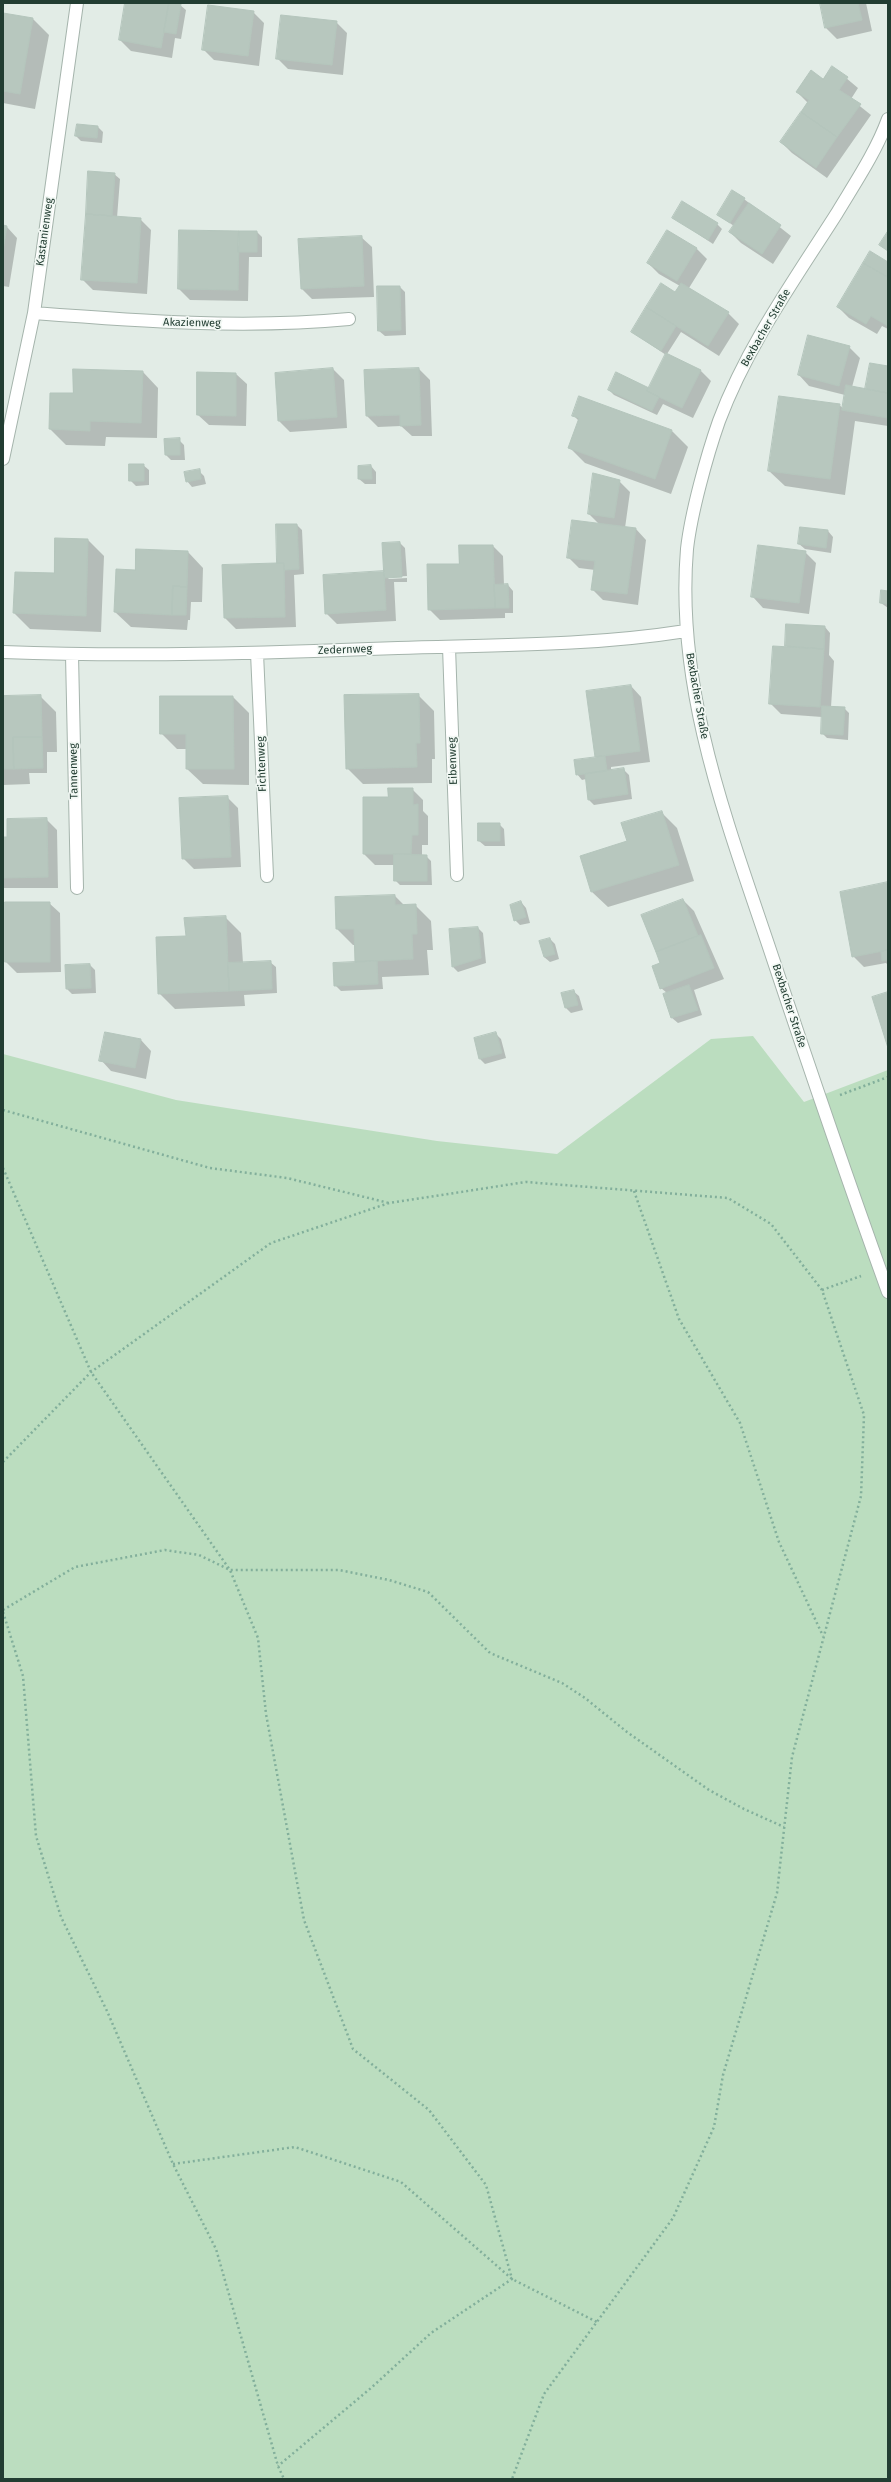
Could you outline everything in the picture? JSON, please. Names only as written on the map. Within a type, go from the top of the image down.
[{"type":"street","name":"Kastanienweg","points":[[3,459],[34,313],[77,3]]},
{"type":"street","name":"Bexbacher Straße","points":[[888,119],[863,170],[751,350],[720,420],[701,483],[687,548],[686,631],[698,710],[720,801],[821,1102],[888,1292]]},
{"type":"street","name":"Akazienweg","points":[[34,313],[174,324],[308,323],[349,319]]},
{"type":"street","name":"Zedernweg","points":[[3,652],[72,655],[258,653],[629,640],[686,631]]},
{"type":"street","name":"Eibenweg","points":[[449,647],[457,875]]},
{"type":"street","name":"Fichtenweg","points":[[258,653],[267,876]]},
{"type":"street","name":"Tannenweg","points":[[72,655],[77,888]]},
{"type":"path","points":[[821,1102],[888,1077]]},
{"type":"path","points":[[3,1110],[210,1168],[288,1178],[389,1203]]},
{"type":"path","points":[[3,1168],[91,1372],[230,1570],[258,1638],[266,1714],[304,1920],[353,2049],[429,2110],[486,2185],[512,2279]]},
{"type":"path","points":[[3,1462],[91,1372],[271,1242],[389,1203],[526,1182],[728,1198],[771,1224],[822,1290],[864,1415],[861,1496],[792,1757],[777,1893],[723,2075],[714,2127],[673,2218],[544,2394],[512,2479]]},
{"type":"path","points":[[634,1191],[679,1319],[740,1423],[779,1542],[824,1636]]},
{"type":"path","points":[[822,1290],[880,1270]]},
{"type":"path","points":[[284,2479],[278,2466],[216,2249],[173,2164],[107,2011],[61,1917],[36,1836],[23,1676],[3,1611],[75,1566],[107,1559],[165,1550],[199,1555],[230,1570],[338,1570],[389,1580],[428,1592],[490,1653],[523,1665],[562,1683],[585,1698],[627,1732],[709,1790],[744,1809],[784,1826]]},
{"type":"path","points":[[173,2164],[295,2147],[401,2182],[512,2279],[597,2322]]},
{"type":"path","points":[[278,2466],[371,2388],[431,2333],[512,2279]]},
{"type":"green space","points":[[753,1036],[804,1102],[888,1070],[888,2479],[3,2479],[3,1054],[176,1100],[437,1141],[557,1154],[711,1039]]},
{"type":"building","points":[[125,3],[169,3],[161,48],[119,40]]},
{"type":"building","points":[[169,3],[181,4],[176,34],[164,32]]},
{"type":"building","points":[[820,3],[858,3],[862,20],[825,28]]},
{"type":"building","points":[[208,5],[254,11],[248,56],[202,50]]},
{"type":"building","points":[[3,13],[33,18],[20,94],[3,91]]},
{"type":"building","points":[[281,15],[337,21],[332,65],[276,59]]},
{"type":"building","points":[[832,66],[848,77],[839,90],[861,104],[837,137],[801,112],[809,100],[796,92],[811,70],[823,79]]},
{"type":"building","points":[[801,112],[837,137],[816,168],[780,142]]},
{"type":"building","points":[[77,124],[98,126],[97,138],[75,136]]},
{"type":"building","points":[[88,171],[115,173],[112,216],[86,214]]},
{"type":"building","points":[[732,190],[745,198],[730,223],[717,215]]},
{"type":"building","points":[[682,201],[718,223],[708,240],[672,218]]},
{"type":"building","points":[[749,203],[781,225],[762,254],[729,232]]},
{"type":"building","points":[[86,214],[141,218],[137,283],[81,280]]},
{"type":"building","points":[[3,225],[7,226],[3,250]]},
{"type":"building","points":[[179,230],[239,231],[238,290],[178,289]]},
{"type":"building","points":[[667,230],[697,248],[677,281],[647,263]]},
{"type":"building","points":[[239,231],[257,231],[257,252],[238,252]]},
{"type":"building","points":[[888,231],[888,251],[879,245]]},
{"type":"building","points":[[362,236],[364,286],[301,289],[298,239]]},
{"type":"building","points":[[870,251],[888,262],[887,277],[863,263]]},
{"type":"building","points":[[863,263],[888,277],[888,326],[871,316],[866,324],[837,307]]},
{"type":"building","points":[[661,283],[675,292],[681,283],[729,312],[708,346],[646,307]]},
{"type":"building","points":[[377,286],[400,286],[401,330],[378,331]]},
{"type":"building","points":[[646,307],[676,326],[661,351],[631,332]]},
{"type":"building","points":[[808,335],[850,346],[839,386],[798,375]]},
{"type":"building","points":[[666,353],[701,370],[682,408],[647,391]]},
{"type":"building","points":[[870,363],[888,366],[888,393],[865,389]]},
{"type":"building","points":[[333,368],[337,417],[278,421],[275,373]]},
{"type":"building","points":[[419,368],[421,425],[400,426],[400,415],[366,416],[364,370]]},
{"type":"building","points":[[73,369],[143,371],[141,423],[90,421],[90,431],[49,429],[50,393],[73,393]]},
{"type":"building","points":[[197,372],[236,373],[236,416],[197,415]]},
{"type":"building","points":[[616,372],[649,388],[647,391],[659,397],[652,411],[608,390]]},
{"type":"building","points":[[846,385],[888,393],[888,418],[842,410]]},
{"type":"building","points":[[579,396],[672,430],[655,479],[568,448],[579,418],[572,416]]},
{"type":"building","points":[[779,396],[840,404],[830,479],[768,471]]},
{"type":"building","points":[[180,438],[180,455],[165,455],[164,439]]},
{"type":"building","points":[[129,464],[144,464],[144,481],[129,481]]},
{"type":"building","points":[[371,465],[372,479],[358,479],[358,466]]},
{"type":"building","points":[[200,469],[201,479],[186,482],[184,472]]},
{"type":"building","points":[[593,473],[620,480],[614,518],[588,514]]},
{"type":"building","points":[[572,520],[636,528],[627,594],[591,590],[595,561],[567,558]]},
{"type":"building","points":[[276,524],[297,524],[299,569],[284,570],[284,563],[277,563]]},
{"type":"building","points":[[800,527],[828,530],[826,548],[798,544]]},
{"type":"building","points":[[55,538],[88,539],[86,616],[13,613],[15,572],[54,573]]},
{"type":"building","points":[[400,542],[402,577],[384,578],[382,543]]},
{"type":"building","points":[[459,545],[493,545],[495,608],[428,610],[427,564],[459,564]]},
{"type":"building","points":[[758,545],[806,551],[799,603],[751,597]]},
{"type":"building","points":[[136,549],[188,551],[187,587],[173,586],[172,615],[114,612],[116,569],[135,570]]},
{"type":"building","points":[[284,563],[285,617],[224,618],[222,565]]},
{"type":"building","points":[[384,571],[386,610],[325,614],[323,575]]},
{"type":"building","points":[[508,584],[509,608],[495,608],[494,585]]},
{"type":"building","points":[[173,586],[187,587],[186,615],[172,615]]},
{"type":"building","points":[[881,590],[888,591],[888,604],[880,603]]},
{"type":"building","points":[[786,624],[825,626],[824,649],[785,646]]},
{"type":"building","points":[[773,646],[824,649],[820,707],[769,704]]},
{"type":"building","points":[[631,685],[640,751],[595,757],[586,691]]},
{"type":"building","points":[[419,694],[420,743],[416,743],[417,767],[346,769],[344,695]]},
{"type":"building","points":[[41,695],[42,737],[13,737],[14,769],[3,769],[3,696]]},
{"type":"building","points":[[160,696],[233,696],[234,769],[186,769],[186,734],[160,734]]},
{"type":"building","points":[[822,706],[845,707],[843,735],[821,734]]},
{"type":"building","points":[[13,737],[42,737],[43,768],[14,769]]},
{"type":"building","points":[[605,756],[607,771],[576,775],[574,760]]},
{"type":"building","points":[[624,768],[628,794],[588,800],[585,774]]},
{"type":"building","points":[[388,788],[413,788],[413,805],[418,804],[418,835],[412,835],[411,854],[363,854],[363,797],[388,797]]},
{"type":"building","points":[[228,796],[231,857],[182,859],[179,798]]},
{"type":"building","points":[[662,811],[679,865],[591,892],[580,856],[627,841],[621,823]]},
{"type":"building","points":[[47,818],[48,877],[3,878],[3,837],[7,837],[7,819]]},
{"type":"building","points":[[478,823],[500,823],[500,841],[478,841]]},
{"type":"building","points":[[394,854],[427,855],[427,881],[394,881]]},
{"type":"building","points":[[888,882],[888,950],[852,957],[840,892]]},
{"type":"building","points":[[395,895],[395,905],[416,904],[417,934],[412,934],[413,959],[355,962],[354,929],[336,929],[335,897]]},
{"type":"building","points":[[683,899],[698,936],[656,952],[641,915]]},
{"type":"building","points":[[521,901],[526,917],[514,921],[510,905]]},
{"type":"building","points":[[5,902],[50,902],[50,962],[5,962]]},
{"type":"building","points":[[226,916],[229,991],[158,994],[156,937],[186,936],[184,918]]},
{"type":"building","points":[[478,927],[481,958],[452,967],[449,929]]},
{"type":"building","points":[[701,935],[714,968],[660,989],[652,966],[660,963],[656,952]]},
{"type":"building","points":[[550,938],[555,954],[544,957],[539,941]]},
{"type":"building","points":[[888,950],[888,960],[882,961],[881,952]]},
{"type":"building","points":[[271,961],[272,989],[229,991],[228,963]]},
{"type":"building","points":[[377,961],[378,984],[334,986],[333,963]]},
{"type":"building","points":[[90,964],[91,988],[66,989],[65,965]]},
{"type":"building","points":[[689,985],[698,1010],[671,1018],[663,994]]},
{"type":"building","points":[[574,990],[578,1005],[565,1008],[561,993]]},
{"type":"building","points":[[888,992],[888,1048],[872,997]]},
{"type":"building","points":[[105,1032],[141,1039],[135,1068],[99,1061]]},
{"type":"building","points":[[496,1032],[502,1053],[479,1059],[474,1038]]}]
